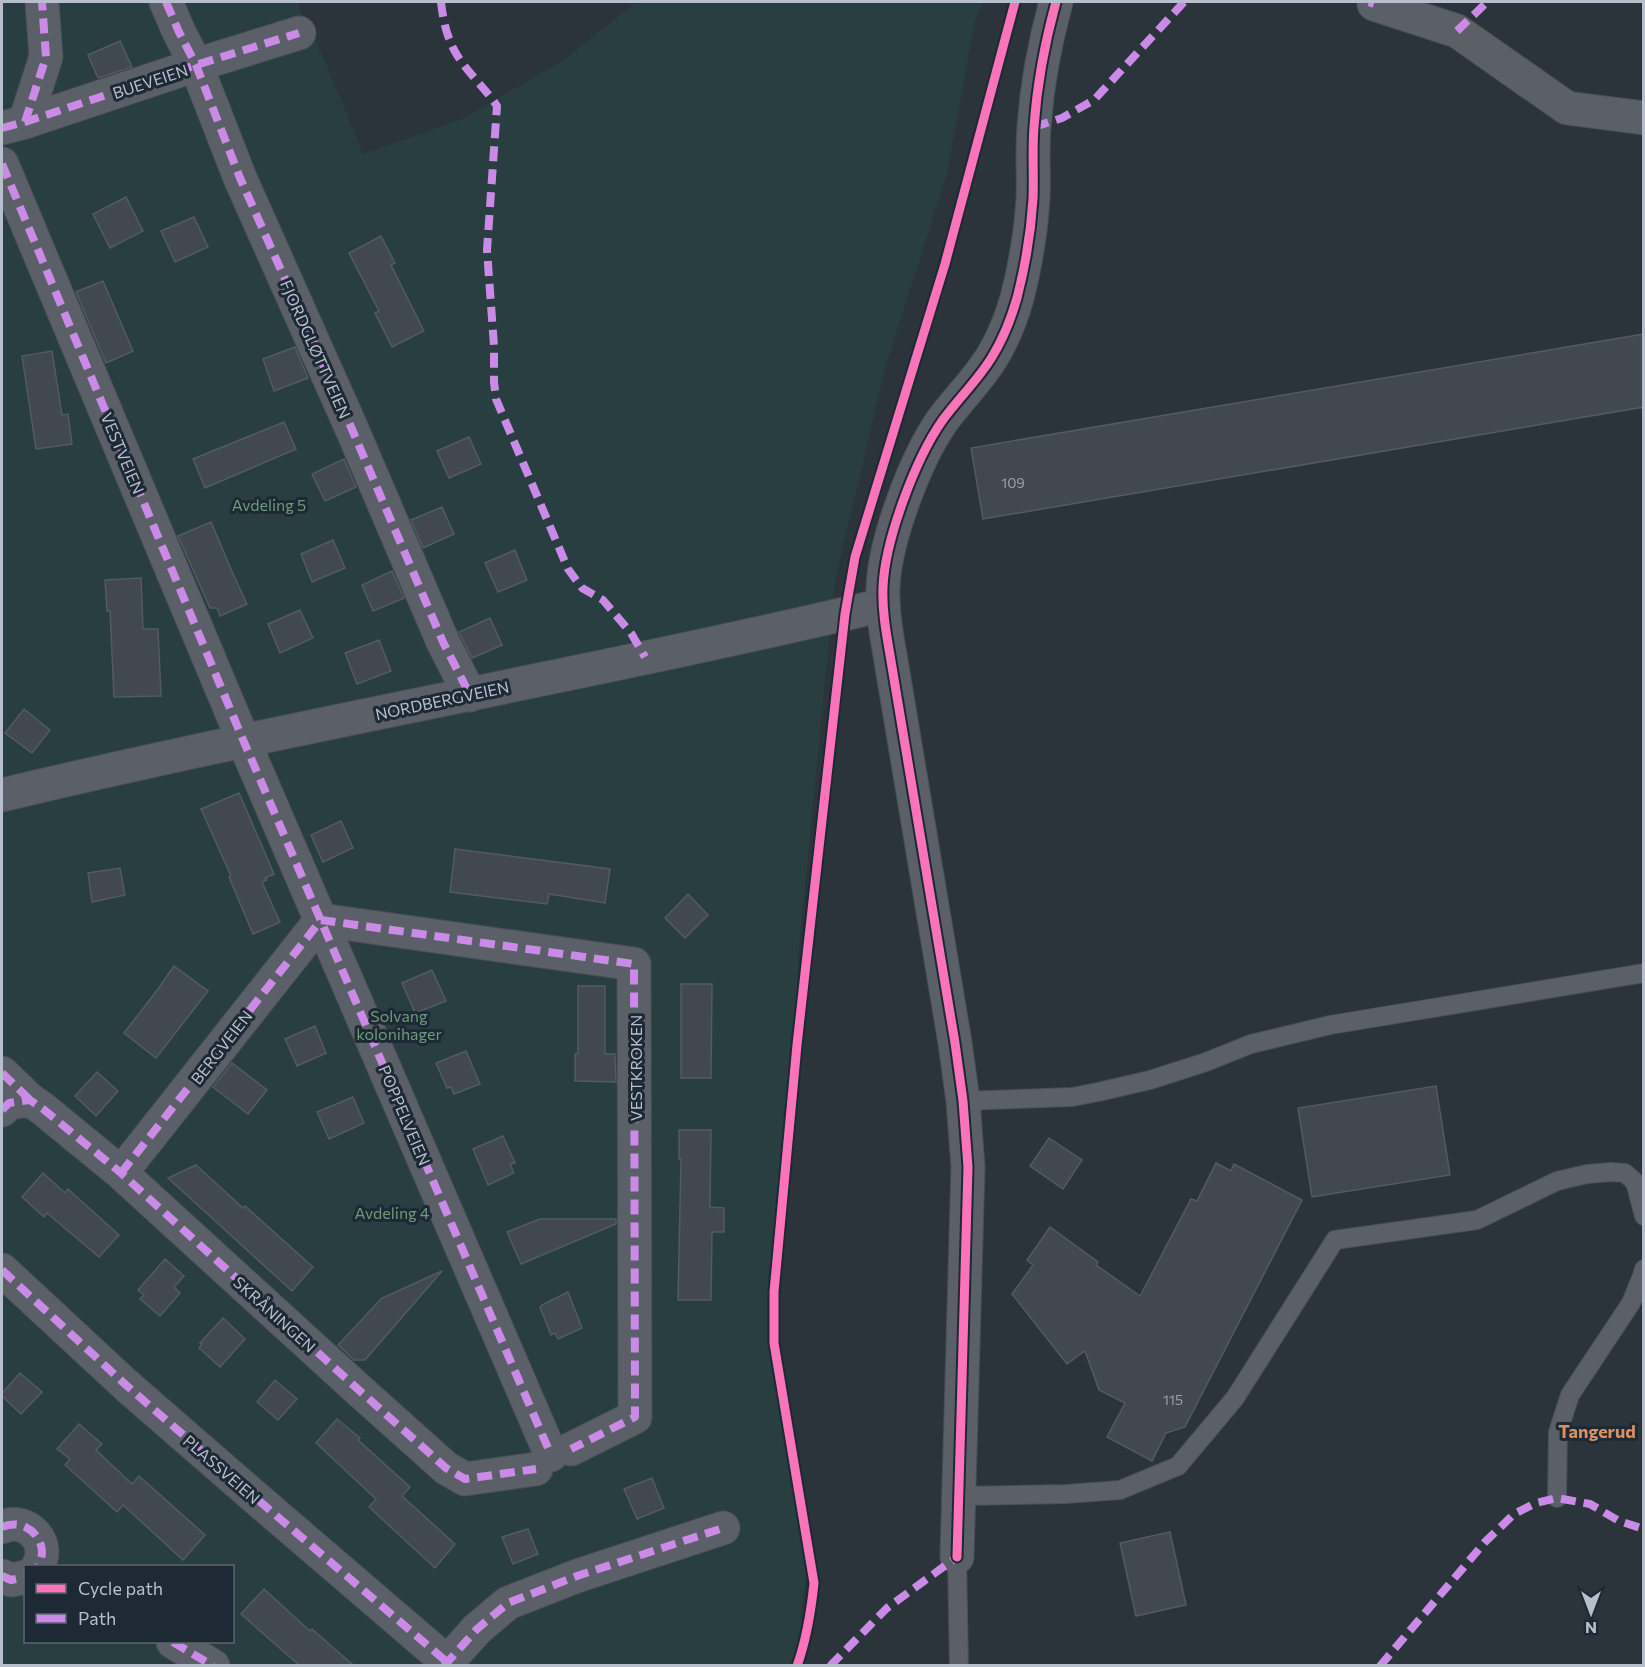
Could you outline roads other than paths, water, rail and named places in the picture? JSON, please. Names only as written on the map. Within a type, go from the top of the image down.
[{"type":"street","points":[[13,125],[46,57],[42,2]]},
{"type":"street","name":"FJORDGLØTTVEIEN","points":[[166,2],[196,65],[240,178],[351,427],[443,642],[470,695]]},
{"type":"street","points":[[957,1557],[968,1167],[963,1101],[956,1043],[890,655],[883,605],[883,586],[891,539],[923,454],[941,423],[992,357],[1006,331],[1017,298],[1033,203],[1034,127],[1044,50],[1056,2]]},
{"type":"street","points":[[1374,4],[1457,31],[1566,108],[1644,118]]},
{"type":"street","name":"BUEVEIEN","points":[[13,125],[299,33]]},
{"type":"street","name":"VESTVEIEN","points":[[2,164],[244,742]]},
{"type":"street","name":"NORDBERGVEIEN","points":[[2,795],[883,605]]},
{"type":"street","name":"POPPELVEIEN","points":[[244,742],[553,1458]]},
{"type":"street","name":"BERGVEIEN","points":[[122,1173],[321,920]]},
{"type":"street","name":"VESTKROKEN","points":[[321,920],[634,963],[635,1417],[553,1458]]},
{"type":"street","name":"SKRÅNINGEN","points":[[2,1073],[16,1105],[43,1109],[122,1173],[446,1468],[465,1479],[553,1458]]},
{"type":"street","name":"PLASSVEIEN","points":[[2,1270],[256,1500],[446,1664]]},
{"type":"street","points":[[2,1527],[13,1524],[21,1525],[36,1534],[42,1550],[38,1565]]},
{"type":"street","points":[[446,1664],[477,1629],[508,1603],[577,1576],[723,1528]]},
{"type":"street","points":[[2,1576],[11,1580],[24,1576]]},
{"type":"street","points":[[176,1643],[213,1665]]},
{"type":"lane","points":[[963,1101],[1072,1096],[1098,1092],[1150,1080],[1206,1062],[1251,1044],[1302,1031],[1644,973]]},
{"type":"lane","points":[[960,1496],[1066,1494],[1120,1490],[1178,1467],[1235,1398],[1335,1240],[1477,1220],[1557,1181],[1587,1174],[1611,1172],[1625,1173],[1635,1182],[1644,1216]]},
{"type":"lane","points":[[1557,1498],[1558,1432],[1570,1395],[1631,1303],[1644,1269]]},
{"type":"lane","points":[[957,1557],[959,1665]]},
{"type":"district","name":"Tangerud","points":[[1597,1431]]},
{"type":"park label","name":"Avdeling 5","points":[[269,504]]},
{"type":"park label","name":"Solvang kolonihager","points":[[399,1024]]},
{"type":"park label","name":"Avdeling 4","points":[[392,1212]]}]
